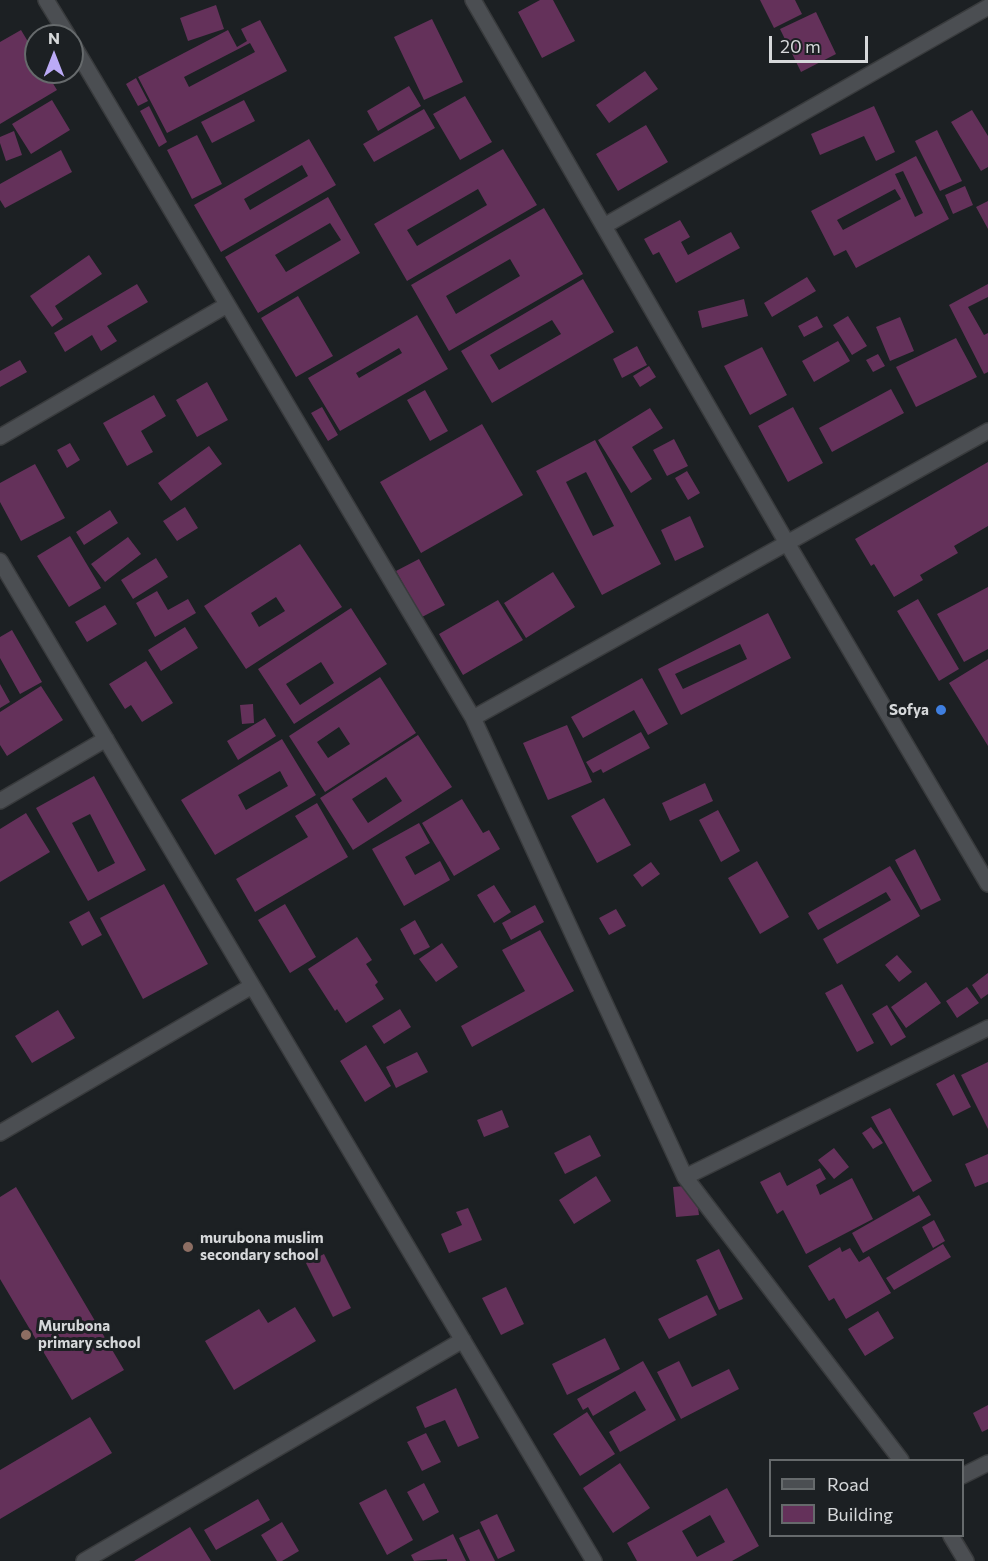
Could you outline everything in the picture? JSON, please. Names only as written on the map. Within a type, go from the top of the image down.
[{"type":"street","points":[[46,0],[61,24]]},
{"type":"street","points":[[473,0],[787,543],[988,884]]},
{"type":"street","points":[[604,226],[988,7]]},
{"type":"street","points":[[84,63],[473,718],[685,1177],[899,1459]]},
{"type":"street","points":[[0,437],[227,305]]},
{"type":"street","points":[[473,718],[988,431]]},
{"type":"street","points":[[0,561],[594,1561]]},
{"type":"street","points":[[0,801],[106,739]]},
{"type":"street","points":[[0,1133],[252,986]]},
{"type":"street","points":[[685,1177],[988,1028]]},
{"type":"street","points":[[84,1561],[463,1340]]},
{"type":"street","points":[[964,1475],[988,1463]]},
{"type":"street","points":[[952,1537],[966,1561]]},
{"type":"building","points":[[540,0],[553,0],[575,41],[542,58],[518,12]]},
{"type":"building","points":[[760,0],[795,0],[802,14],[774,28]]},
{"type":"building","points":[[216,5],[224,29],[188,41],[180,18]]},
{"type":"building","points":[[816,12],[836,54],[801,72],[780,29]]},
{"type":"building","points":[[432,19],[463,82],[424,100],[394,37]]},
{"type":"building","points":[[260,20],[287,71],[167,133],[138,77],[228,30],[237,47],[247,41],[241,29]],"holes":[[[250,43],[255,52],[189,87],[184,77]]]},
{"type":"building","points":[[21,30],[24,35],[24,84],[53,84],[57,90],[0,124],[0,42]]},
{"type":"building","points":[[645,71],[658,89],[609,123],[596,105]]},
{"type":"building","points":[[136,78],[148,101],[138,106],[126,84]]},
{"type":"building","points":[[409,86],[421,106],[378,131],[367,111]]},
{"type":"building","points":[[465,96],[492,142],[460,160],[433,114]]},
{"type":"building","points":[[52,100],[70,130],[31,154],[12,124]]},
{"type":"building","points":[[244,100],[255,121],[212,143],[201,122]]},
{"type":"building","points":[[149,106],[167,142],[159,147],[140,111]]},
{"type":"building","points":[[874,106],[895,152],[876,161],[864,136],[820,155],[811,134]]},
{"type":"building","points":[[424,109],[435,128],[374,162],[363,144]]},
{"type":"building","points":[[972,110],[988,136],[988,167],[981,171],[951,122]]},
{"type":"building","points":[[646,125],[668,162],[618,191],[596,154]]},
{"type":"building","points":[[937,130],[962,181],[940,191],[915,141]]},
{"type":"building","points":[[14,131],[22,155],[6,161],[0,137]]},
{"type":"building","points":[[197,135],[222,184],[192,199],[167,150]]},
{"type":"building","points":[[309,139],[336,185],[221,252],[194,205]],"holes":[[[302,165],[308,176],[250,210],[244,199]]]},
{"type":"building","points":[[503,149],[537,205],[407,281],[374,224]],"holes":[[[478,189],[487,205],[417,246],[407,230]]]},
{"type":"building","points":[[61,150],[72,172],[5,208],[0,200],[0,184]]},
{"type":"building","points":[[916,156],[949,219],[856,268],[846,250],[834,256],[811,211]],"holes":[[[903,171],[923,213],[915,217],[895,174]],[[895,189],[901,199],[843,230],[837,220]]]},
{"type":"building","points":[[965,186],[973,205],[953,214],[945,195]]},
{"type":"building","points":[[328,197],[360,253],[258,313],[225,257]],"holes":[[[330,223],[341,240],[286,272],[275,255]]]},
{"type":"building","points":[[988,201],[988,229],[976,207]]},
{"type":"building","points":[[544,208],[583,274],[449,351],[411,285]],"holes":[[[510,259],[520,276],[456,314],[446,296]]]},
{"type":"building","points":[[680,220],[690,237],[681,242],[688,255],[731,232],[740,248],[676,283],[659,252],[653,255],[644,239]]},
{"type":"building","points":[[89,255],[102,274],[55,306],[63,319],[52,327],[30,296]]},
{"type":"building","points":[[807,277],[816,291],[772,317],[764,303]]},
{"type":"building","points":[[583,279],[614,332],[492,403],[461,351]],"holes":[[[552,320],[561,334],[499,370],[490,355]]]},
{"type":"building","points":[[137,284],[148,302],[107,326],[117,341],[101,351],[92,335],[65,352],[54,333]]},
{"type":"building","points":[[988,284],[988,297],[968,307],[984,335],[988,333],[988,372],[984,374],[949,305]]},
{"type":"building","points":[[298,296],[333,356],[296,377],[261,318]]},
{"type":"building","points":[[744,299],[748,316],[702,328],[698,311]]},
{"type":"building","points":[[417,315],[448,369],[340,431],[308,378]],"holes":[[[399,348],[402,353],[359,378],[356,373]]]},
{"type":"building","points":[[817,316],[823,327],[804,337],[798,326]]},
{"type":"building","points":[[848,316],[867,346],[852,355],[833,325]]},
{"type":"building","points":[[900,317],[914,351],[890,361],[876,327]]},
{"type":"building","points":[[956,338],[977,377],[916,407],[896,367]]},
{"type":"building","points":[[838,341],[850,361],[814,382],[802,361]]},
{"type":"building","points":[[637,346],[647,365],[622,378],[613,359]]},
{"type":"building","points":[[762,347],[787,395],[750,415],[724,366]]},
{"type":"building","points":[[878,354],[885,366],[873,372],[866,360]]},
{"type":"building","points":[[20,360],[27,372],[0,387],[0,371]]},
{"type":"building","points":[[649,366],[656,377],[640,387],[633,376]]},
{"type":"building","points":[[207,382],[228,420],[197,437],[176,400]]},
{"type":"building","points":[[891,389],[904,413],[832,452],[819,428]]},
{"type":"building","points":[[425,390],[448,431],[430,441],[407,400]]},
{"type":"building","points":[[154,395],[166,416],[141,431],[153,452],[127,466],[103,423]]},
{"type":"building","points":[[322,407],[338,435],[328,441],[311,413]]},
{"type":"building","points":[[793,407],[823,463],[788,482],[758,426]]},
{"type":"building","points":[[650,408],[663,428],[632,447],[652,479],[631,493],[598,440]]},
{"type":"building","points":[[482,424],[523,495],[421,553],[380,482]]},
{"type":"building","points":[[674,439],[688,466],[667,476],[653,450]]},
{"type":"building","points":[[595,440],[661,564],[602,595],[536,471]],"holes":[[[586,472],[614,526],[593,536],[566,482]]]},
{"type":"building","points":[[70,443],[80,460],[67,468],[57,450]]},
{"type":"building","points":[[209,446],[222,464],[171,501],[158,483]]},
{"type":"building","points":[[988,462],[988,526],[954,546],[958,553],[920,575],[923,580],[894,597],[874,564],[871,566],[855,539]]},
{"type":"building","points":[[35,464],[65,518],[21,541],[0,502],[0,483]]},
{"type":"building","points":[[687,471],[700,493],[688,500],[675,478]]},
{"type":"building","points":[[185,507],[198,528],[177,541],[163,521]]},
{"type":"building","points":[[110,510],[118,523],[84,545],[76,532]]},
{"type":"building","points":[[690,516],[704,547],[675,561],[661,530]]},
{"type":"building","points":[[70,536],[101,588],[69,607],[37,556]]},
{"type":"building","points":[[128,537],[141,554],[105,582],[91,564]]},
{"type":"building","points":[[300,544],[342,607],[246,669],[204,606]],"holes":[[[276,597],[285,611],[259,627],[251,613]]]},
{"type":"building","points":[[156,558],[168,577],[133,599],[121,580]]},
{"type":"building","points":[[419,559],[445,605],[422,617],[396,571]]},
{"type":"building","points":[[553,572],[575,607],[526,638],[504,603]]},
{"type":"building","points":[[988,587],[988,649],[964,662],[937,614]]},
{"type":"building","points":[[157,591],[168,610],[188,599],[196,613],[155,637],[136,603]]},
{"type":"building","points":[[918,599],[959,669],[939,681],[897,611]]},
{"type":"building","points":[[498,600],[523,640],[463,675],[439,634]]},
{"type":"building","points":[[105,605],[117,624],[87,642],[75,622]]},
{"type":"building","points":[[351,608],[387,664],[294,724],[258,669]],"holes":[[[321,662],[334,683],[300,705],[286,684]]]},
{"type":"building","points":[[768,613],[791,658],[681,715],[658,669]],"holes":[[[740,644],[747,659],[683,689],[675,674]]]},
{"type":"building","points":[[185,627],[198,648],[161,671],[148,650]]},
{"type":"building","points":[[12,630],[42,682],[20,694],[0,658],[0,637]]},
{"type":"building","points":[[988,659],[988,746],[949,683]]},
{"type":"building","points":[[146,661],[173,703],[142,722],[131,705],[125,709],[109,684]]},
{"type":"building","points":[[380,677],[416,733],[325,792],[289,736]],"holes":[[[339,727],[350,744],[328,758],[317,742]]]},
{"type":"building","points":[[642,678],[668,724],[648,735],[634,710],[583,738],[571,717]]},
{"type":"building","points":[[0,684],[10,702],[0,708]]},
{"type":"building","points":[[41,686],[63,720],[7,756],[0,745],[0,712]]},
{"type":"building","points":[[253,704],[254,723],[242,724],[240,705]]},
{"type":"building","points":[[265,718],[276,736],[238,760],[227,741]]},
{"type":"building","points":[[567,725],[592,782],[548,800],[523,743]]},
{"type":"building","points":[[641,732],[650,748],[603,773],[601,769],[593,773],[586,762]]},
{"type":"building","points":[[418,735],[452,787],[353,850],[320,798]],"holes":[[[386,777],[402,801],[368,823],[352,799]]]},
{"type":"building","points":[[282,739],[316,795],[215,855],[181,800]],"holes":[[[280,771],[288,786],[246,810],[238,795]]]},
{"type":"building","points":[[94,776],[146,870],[88,901],[36,808]],"holes":[[[90,814],[115,863],[98,872],[72,823]]]},
{"type":"building","points":[[705,783],[713,801],[670,821],[662,803]]},
{"type":"building","points":[[604,798],[631,845],[597,863],[571,816]]},
{"type":"building","points":[[462,799],[483,833],[489,830],[500,849],[454,876],[422,823]]},
{"type":"building","points":[[317,803],[348,857],[255,912],[236,879],[308,837],[295,816]]},
{"type":"building","points":[[718,810],[740,851],[721,862],[699,820]]},
{"type":"building","points":[[26,813],[50,852],[0,882],[0,829]]},
{"type":"building","points":[[419,823],[430,843],[405,857],[415,875],[440,861],[450,880],[404,906],[372,849]]},
{"type":"building","points":[[915,849],[941,900],[921,910],[895,860]]},
{"type":"building","points":[[757,861],[789,917],[760,934],[728,878]]},
{"type":"building","points":[[651,862],[660,874],[642,887],[633,875]]},
{"type":"building","points":[[890,866],[920,916],[837,964],[823,939],[891,900],[886,892],[818,930],[808,913]]},
{"type":"building","points":[[164,884],[208,964],[143,999],[100,918]]},
{"type":"building","points":[[494,885],[511,912],[494,923],[477,895]]},
{"type":"building","points":[[285,904],[316,957],[290,973],[258,920]]},
{"type":"building","points":[[535,905],[544,922],[511,940],[502,923]]},
{"type":"building","points":[[616,909],[626,926],[609,935],[599,918]]},
{"type":"building","points":[[89,911],[102,935],[82,946],[69,922]]},
{"type":"building","points":[[415,920],[430,947],[414,955],[400,929]]},
{"type":"building","points":[[540,930],[574,991],[472,1047],[461,1026],[525,991],[502,950]]},
{"type":"building","points":[[357,937],[372,960],[366,964],[378,982],[375,985],[384,999],[346,1023],[337,1009],[335,1011],[308,969]]},
{"type":"building","points":[[442,943],[458,967],[436,982],[419,959]]},
{"type":"building","points":[[897,955],[912,972],[899,982],[885,965]]},
{"type":"building","points":[[988,973],[988,994],[981,999],[972,985]]},
{"type":"building","points":[[926,982],[941,1003],[906,1028],[891,1007]]},
{"type":"building","points":[[842,984],[874,1043],[857,1052],[825,993]]},
{"type":"building","points":[[967,987],[979,1003],[957,1018],[946,1001]]},
{"type":"building","points":[[887,1005],[906,1037],[891,1046],[872,1014]]},
{"type":"building","points":[[400,1009],[411,1027],[384,1044],[372,1026]]},
{"type":"building","points":[[58,1010],[75,1038],[32,1063],[15,1036]]},
{"type":"building","points":[[366,1045],[391,1086],[365,1102],[340,1061]]},
{"type":"building","points":[[417,1052],[428,1072],[396,1088],[386,1067]]},
{"type":"building","points":[[988,1062],[988,1129],[961,1075]]},
{"type":"building","points":[[954,1074],[971,1107],[953,1116],[936,1084]]},
{"type":"building","points":[[890,1108],[932,1181],[913,1192],[871,1117]]},
{"type":"building","points":[[502,1110],[509,1127],[484,1137],[477,1120]]},
{"type":"building","points":[[871,1127],[883,1143],[873,1149],[862,1133]]},
{"type":"building","points":[[590,1135],[601,1156],[565,1174],[554,1153]]},
{"type":"building","points":[[834,1148],[849,1167],[834,1179],[818,1160]]},
{"type":"building","points":[[988,1154],[988,1182],[975,1187],[965,1164]]},
{"type":"building","points":[[820,1168],[826,1179],[816,1185],[820,1195],[852,1178],[873,1219],[806,1254],[783,1210],[777,1214],[760,1182],[780,1172],[787,1186]]},
{"type":"building","points":[[596,1176],[611,1201],[574,1224],[559,1200]]},
{"type":"building","points":[[695,1185],[699,1215],[676,1217],[673,1187]]},
{"type":"building","points":[[16,1187],[124,1370],[72,1400],[0,1279],[0,1197]]},
{"type":"building","points":[[919,1195],[931,1215],[863,1253],[852,1233]]},
{"type":"building","points":[[468,1208],[482,1240],[449,1253],[441,1234],[462,1225],[456,1212]]},
{"type":"building","points":[[934,1220],[945,1241],[933,1248],[922,1227]]},
{"type":"building","points":[[943,1244],[951,1257],[894,1290],[886,1278]]},
{"type":"building","points":[[840,1247],[842,1252],[850,1248],[859,1262],[869,1256],[891,1293],[846,1319],[834,1298],[829,1301],[808,1266]]},
{"type":"building","points":[[719,1249],[743,1299],[719,1310],[696,1260]]},
{"type":"building","points":[[324,1254],[351,1308],[333,1317],[306,1263]]},
{"type":"building","points":[[506,1287],[524,1324],[501,1335],[482,1298]]},
{"type":"building","points":[[707,1295],[717,1315],[669,1339],[658,1319]]},
{"type":"building","points":[[295,1307],[316,1341],[234,1390],[205,1341],[259,1309],[268,1323]]},
{"type":"building","points":[[878,1311],[894,1338],[865,1356],[848,1329]]},
{"type":"building","points":[[605,1338],[620,1369],[567,1395],[552,1364]]},
{"type":"building","points":[[643,1361],[676,1420],[620,1452],[609,1432],[646,1410],[635,1391],[593,1416],[588,1407],[583,1410],[577,1399]]},
{"type":"building","points":[[679,1361],[692,1387],[729,1369],[739,1389],[681,1419],[657,1372]]},
{"type":"building","points":[[456,1388],[479,1438],[458,1447],[445,1420],[425,1428],[416,1407]]},
{"type":"building","points":[[988,1405],[988,1429],[982,1432],[973,1413]]},
{"type":"building","points":[[587,1412],[615,1454],[580,1476],[553,1434]]},
{"type":"building","points":[[90,1417],[112,1453],[0,1519],[0,1470]]},
{"type":"building","points":[[426,1433],[441,1462],[422,1471],[407,1442]]},
{"type":"building","points":[[620,1463],[650,1508],[613,1533],[583,1488]]},
{"type":"building","points":[[424,1483],[439,1512],[423,1521],[407,1492]]},
{"type":"building","points":[[727,1488],[759,1546],[732,1561],[637,1561],[627,1543]],"holes":[[[710,1515],[725,1542],[697,1557],[682,1531]]]},
{"type":"building","points":[[386,1489],[413,1540],[387,1555],[359,1503]]},
{"type":"building","points":[[258,1499],[270,1520],[216,1550],[204,1530]]},
{"type":"building","points":[[497,1514],[515,1551],[498,1559],[480,1522]]},
{"type":"building","points":[[282,1522],[299,1551],[282,1561],[277,1561],[261,1535]]},
{"type":"building","points":[[190,1527],[211,1561],[134,1561]]},
{"type":"building","points":[[479,1529],[495,1561],[470,1561],[459,1538]]},
{"type":"building","points":[[453,1534],[466,1561],[447,1561],[447,1559],[414,1561],[411,1555]]},
{"type":"place","name":"Sofya","points":[[941,710]]},
{"type":"place","name":"murubona muslim secondary school","points":[[188,1247]]},
{"type":"place","name":"Murubona primary school","points":[[26,1335]]}]
